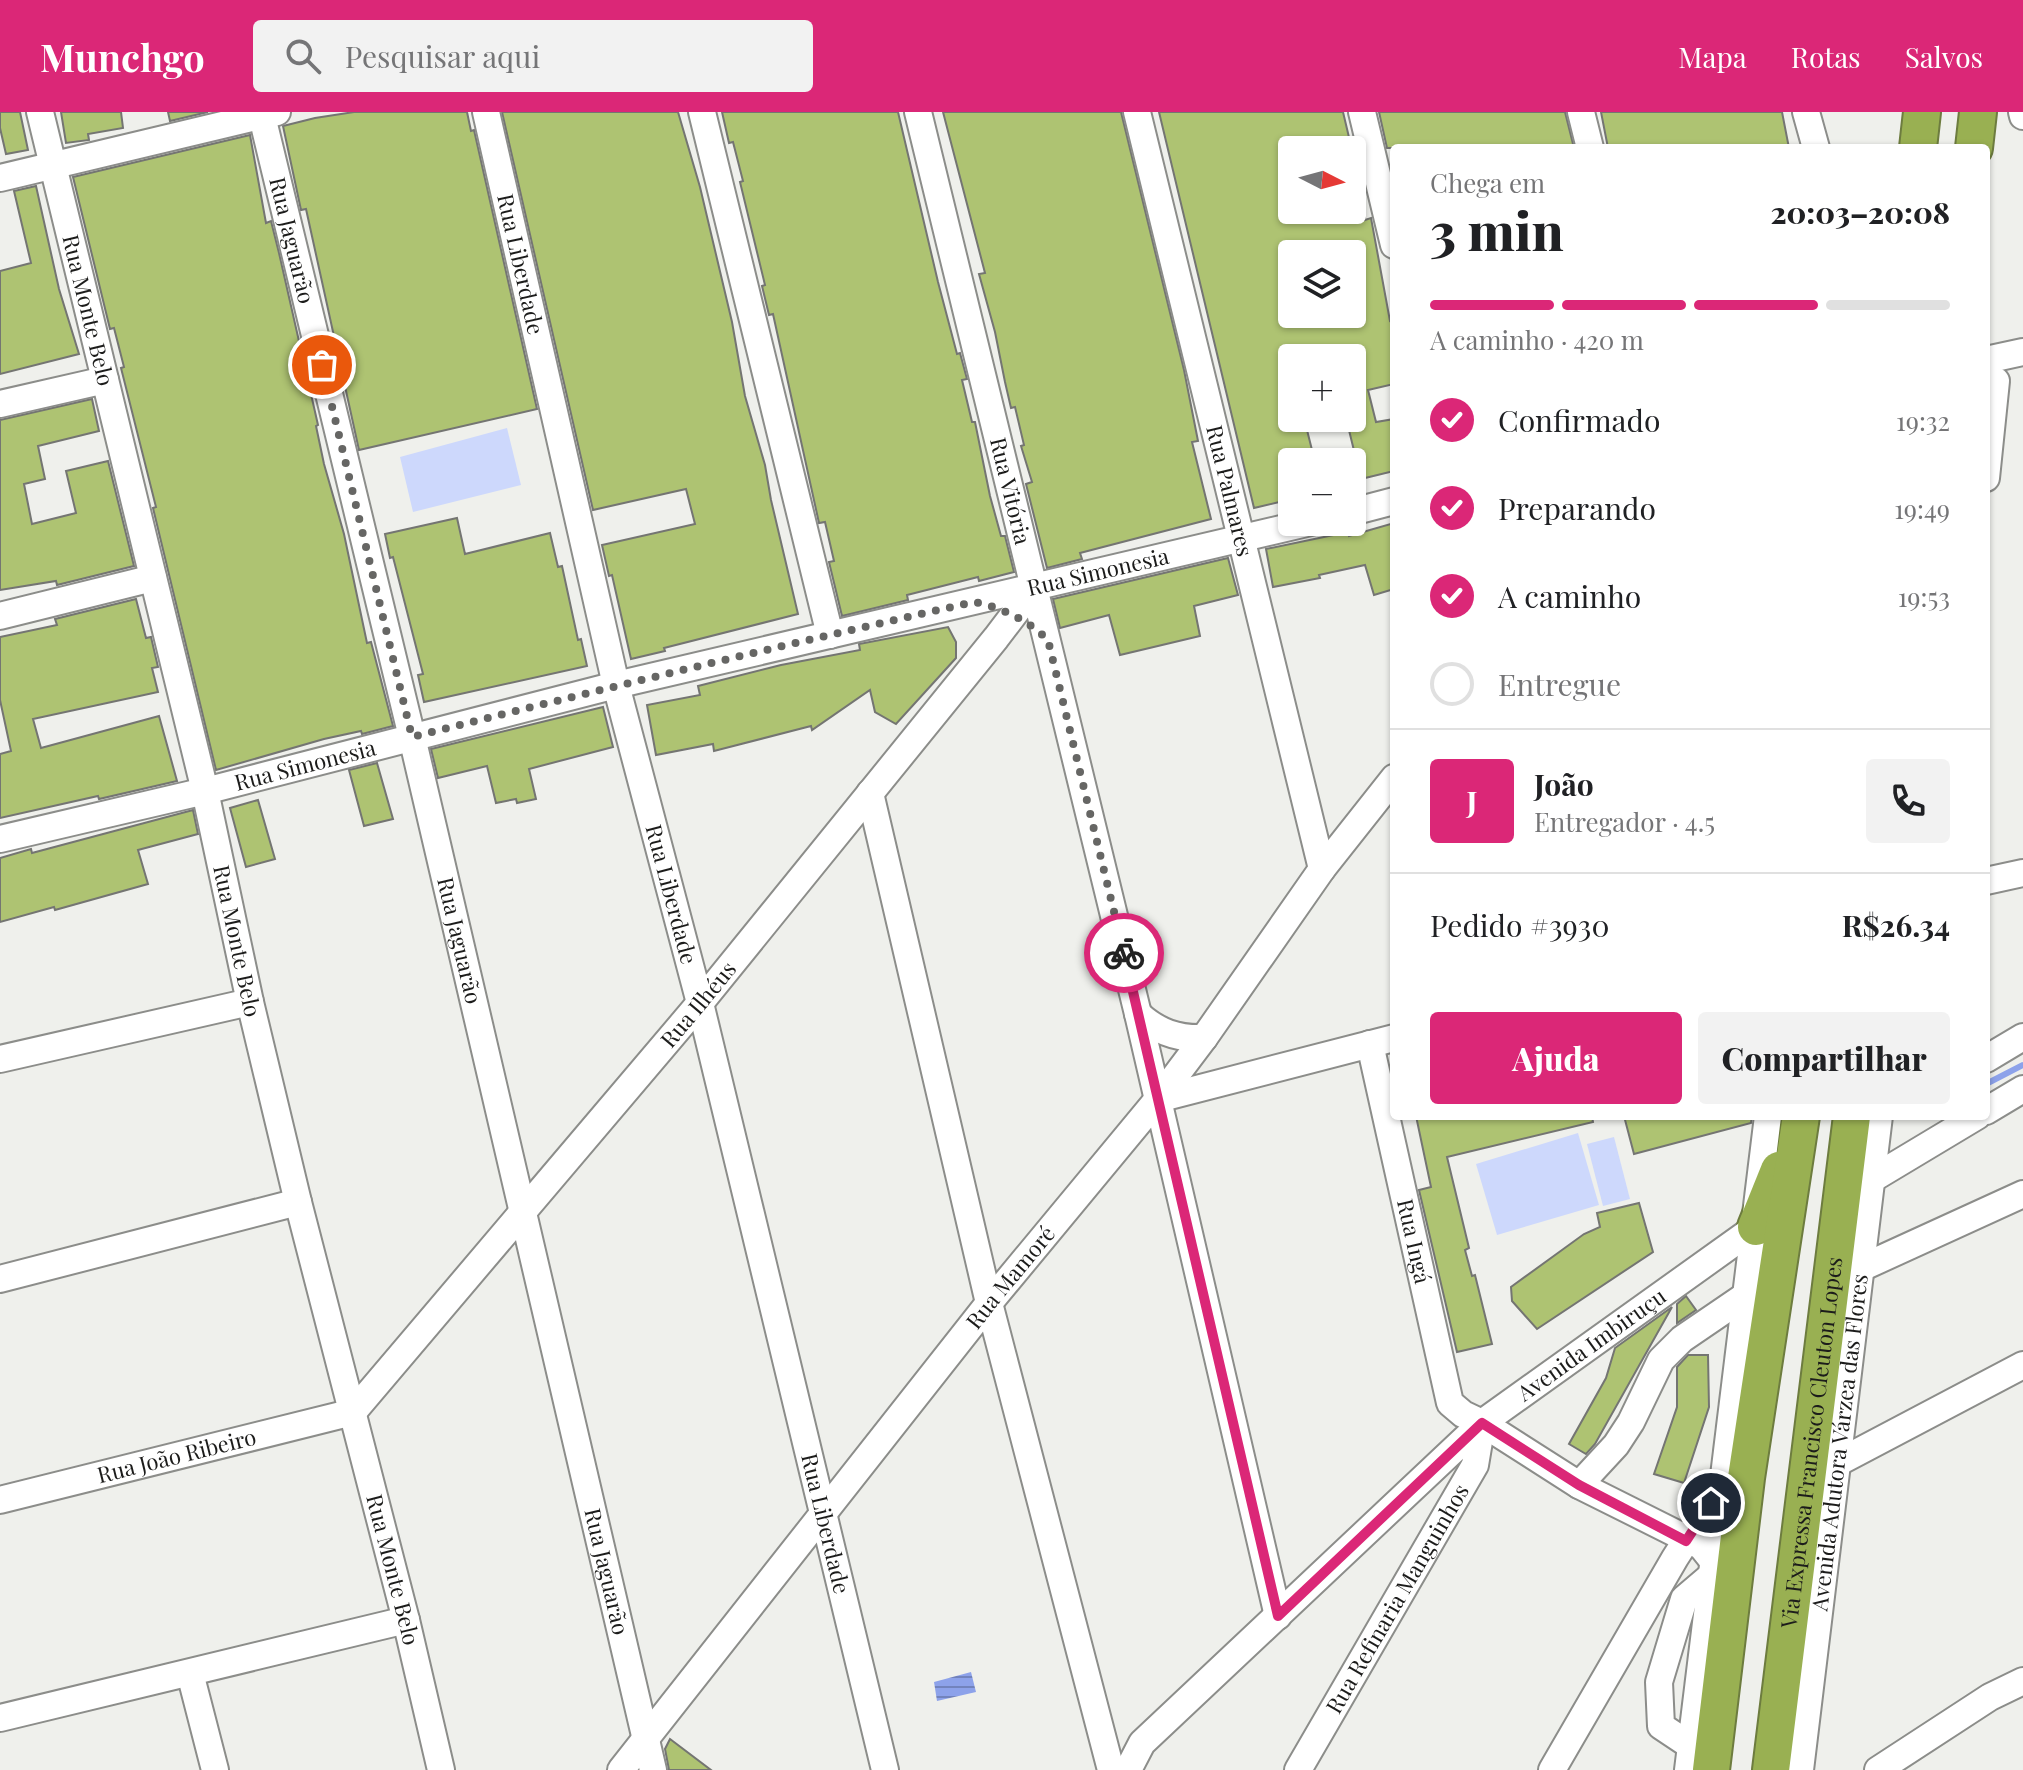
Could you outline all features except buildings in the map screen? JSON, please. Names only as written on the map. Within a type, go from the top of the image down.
[{"type":"highway","points":[[1918,144],[1922,112]]},
{"type":"highway","points":[[1974,144],[1978,112]]},
{"type":"highway","points":[[1756,1227],[1789,1120]]},
{"type":"highway","points":[[1696,1762],[1746,1478],[1790,1120]]},
{"type":"highway","name":"Via Expressa Francisco Cleuton Lopes","points":[[1771,1770],[1852,1120]]},
{"type":"highway","points":[[1839,1222],[1861,1268]]},
{"type":"street","name":"Rua Monte Belo","points":[[40,112],[205,791],[250,1002],[298,1202],[406,1620],[441,1770]]},
{"type":"street","name":"Rua Liberdade","points":[[486,112],[616,685],[700,1003],[885,1770]]},
{"type":"street","points":[[702,112],[830,635]]},
{"type":"street","name":"Rua Vitória","points":[[918,112],[1138,1014],[1278,1616]]},
{"type":"street","name":"Rua Palmares","points":[[1137,112],[1322,869]]},
{"type":"street","points":[[1362,112],[1390,228]]},
{"type":"street","points":[[1581,112],[1589,144]]},
{"type":"street","points":[[1806,112],[1815,144]]},
{"type":"street","points":[[1983,144],[1989,112]]},
{"type":"street","points":[[0,178],[267,113]]},
{"type":"street","name":"Rua Jaguarão","points":[[267,113],[649,1752]]},
{"type":"street","points":[[1990,447],[2001,362]]},
{"type":"street","points":[[0,404],[105,380]]},
{"type":"street","points":[[1366,508],[1390,502]]},
{"type":"street","name":"Rua Simonesia","points":[[0,839],[205,791],[616,685],[830,635],[993,609],[1034,588],[1278,530]]},
{"type":"street","points":[[0,616],[153,578]]},
{"type":"street","name":"Rua Ilhéus","points":[[353,1412],[700,1003],[996,638],[993,609],[1034,588]]},
{"type":"street","points":[[993,609],[1034,626],[1048,640]]},
{"type":"street","name":"Rua Mamoré","points":[[621,1770],[649,1752],[824,1516],[989,1303],[1158,1099],[1322,869],[1390,783]]},
{"type":"street","points":[[870,793],[989,1303],[1111,1770]]},
{"type":"street","points":[[1990,878],[2023,873]]},
{"type":"street","points":[[0,1059],[250,1002]]},
{"type":"street","points":[[1138,1014],[1150,1025],[1167,1033],[1204,1038]]},
{"type":"street","points":[[1990,1057],[2023,1037]]},
{"type":"street","points":[[1158,1099],[1382,1041]]},
{"type":"street","name":"Rua Ingá","points":[[1382,1041],[1390,1084]]},
{"type":"street","points":[[1990,1109],[2023,1089]]},
{"type":"street","name":"Rua Ingá","points":[[1397,1120],[1450,1403],[1579,1485],[1701,1546],[1712,1568]]},
{"type":"street","name":"Avenida Adutora Várzea das Flores","points":[[1800,1770],[1879,1120]]},
{"type":"street","points":[[1872,1179],[1970,1120]]},
{"type":"street","points":[[1861,1268],[2023,1194]]},
{"type":"street","points":[[0,1279],[298,1202]]},
{"type":"street","points":[[1696,1762],[1712,1568],[1756,1227]]},
{"type":"street","name":"Avenida Imbiruçu","points":[[1128,1770],[1142,1743],[1482,1423],[1756,1227]]},
{"type":"street","points":[[1579,1485],[1616,1445],[1631,1422],[1661,1360],[1682,1339],[1748,1294]]},
{"type":"street","points":[[1839,1462],[2023,1365]]},
{"type":"street","name":"Rua João Ribeiro","points":[[0,1500],[353,1412]]},
{"type":"street","name":"Rua Refinaria Manguinhos","points":[[1298,1770],[1475,1465],[1482,1423]]},
{"type":"street","points":[[1552,1770],[1686,1541],[1723,1484]]},
{"type":"street","points":[[1696,1762],[1661,1726],[1659,1682],[1684,1599],[1712,1568]]},
{"type":"street","points":[[0,1718],[406,1620]]},
{"type":"street","points":[[190,1673],[215,1770]]},
{"type":"street","points":[[1878,1770],[1990,1697],[2023,1681]]},
{"type":"shaded area","points":[[507,428],[521,485],[413,512],[400,457]]},
{"type":"shaded area","points":[[1578,1133],[1599,1205],[1497,1235],[1476,1164]]},
{"type":"shaded area","points":[[1614,1137],[1630,1199],[1603,1206],[1587,1144]]},
{"type":"water","points":[[971,1672],[976,1692],[937,1701],[934,1682]]},
{"type":"waterway","points":[[1990,1082],[2023,1065]]},
{"type":"way so far","points":[[322,365],[412,737],[799,642],[974,602],[985,604],[1034,626],[1048,640],[1124,953]]},
{"type":"route","points":[[1124,953],[1278,1616],[1482,1423],[1579,1485],[1686,1541],[1711,1503]]}]
